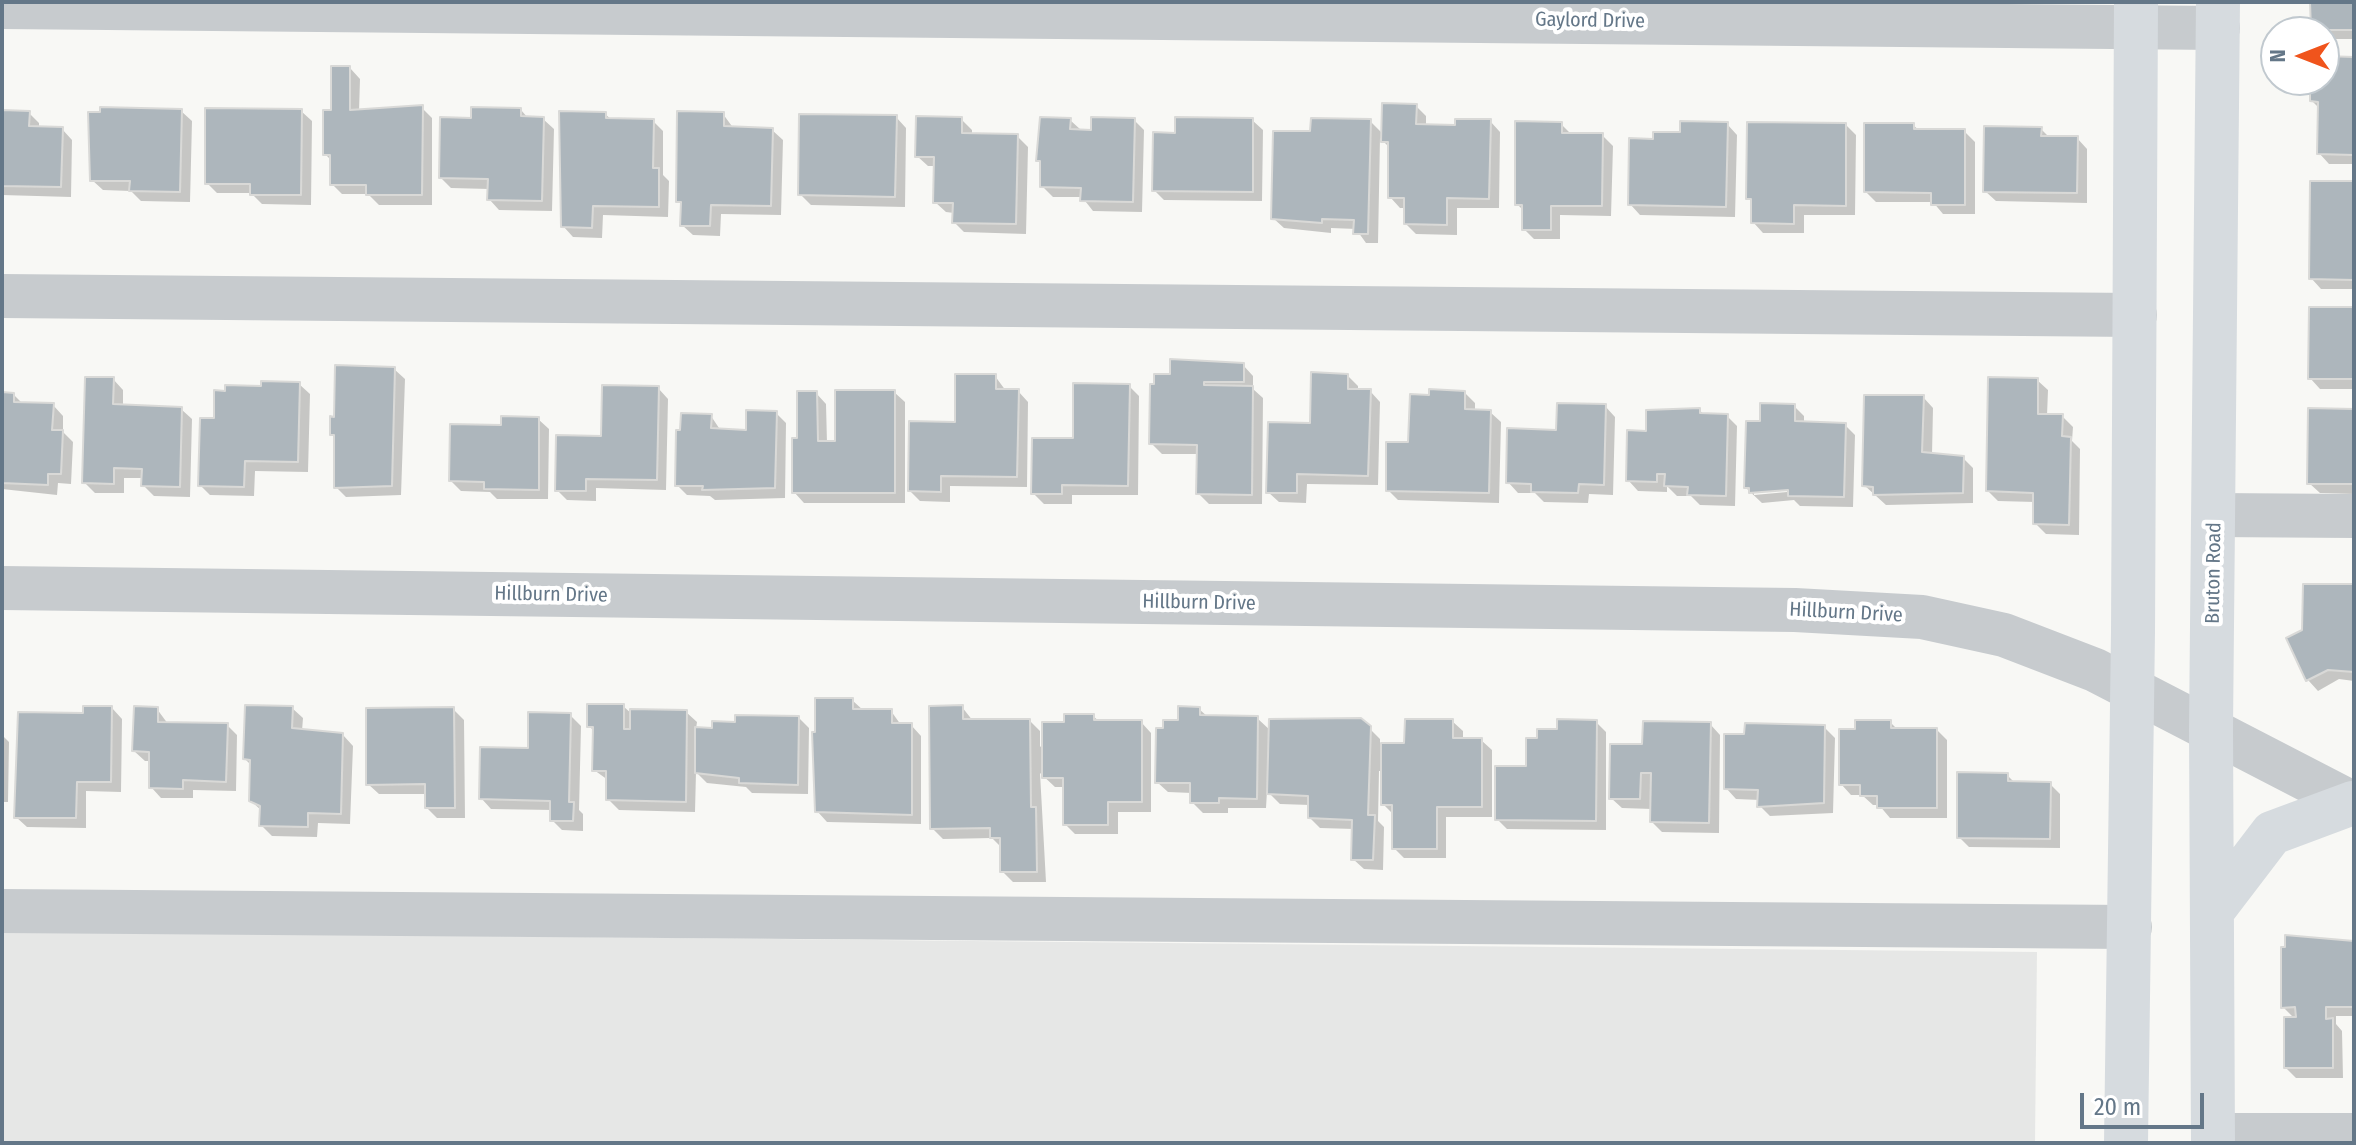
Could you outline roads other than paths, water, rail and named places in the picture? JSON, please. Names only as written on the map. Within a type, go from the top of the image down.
[{"type":"main road","points":[[2126,1143],[2136,14]]},
{"type":"main road","name":"Bruton Road","points":[[2213,1139],[2211,729],[2218,15]]},
{"type":"main road","points":[[2214,909],[2272,833],[2353,803]]},
{"type":"street","name":"Gaylord Drive","points":[[2,7],[2218,15]]},
{"type":"street","points":[[2,296],[2135,315]]},
{"type":"street","points":[[2214,515],[2354,516]]},
{"type":"street","name":"Hillburn Drive","points":[[2,588],[1795,610],[1922,617],[2004,635],[2095,670],[2353,803]]},
{"type":"street","points":[[2,911],[2130,927]]},
{"type":"street","points":[[2213,1139],[2354,1135]]}]
